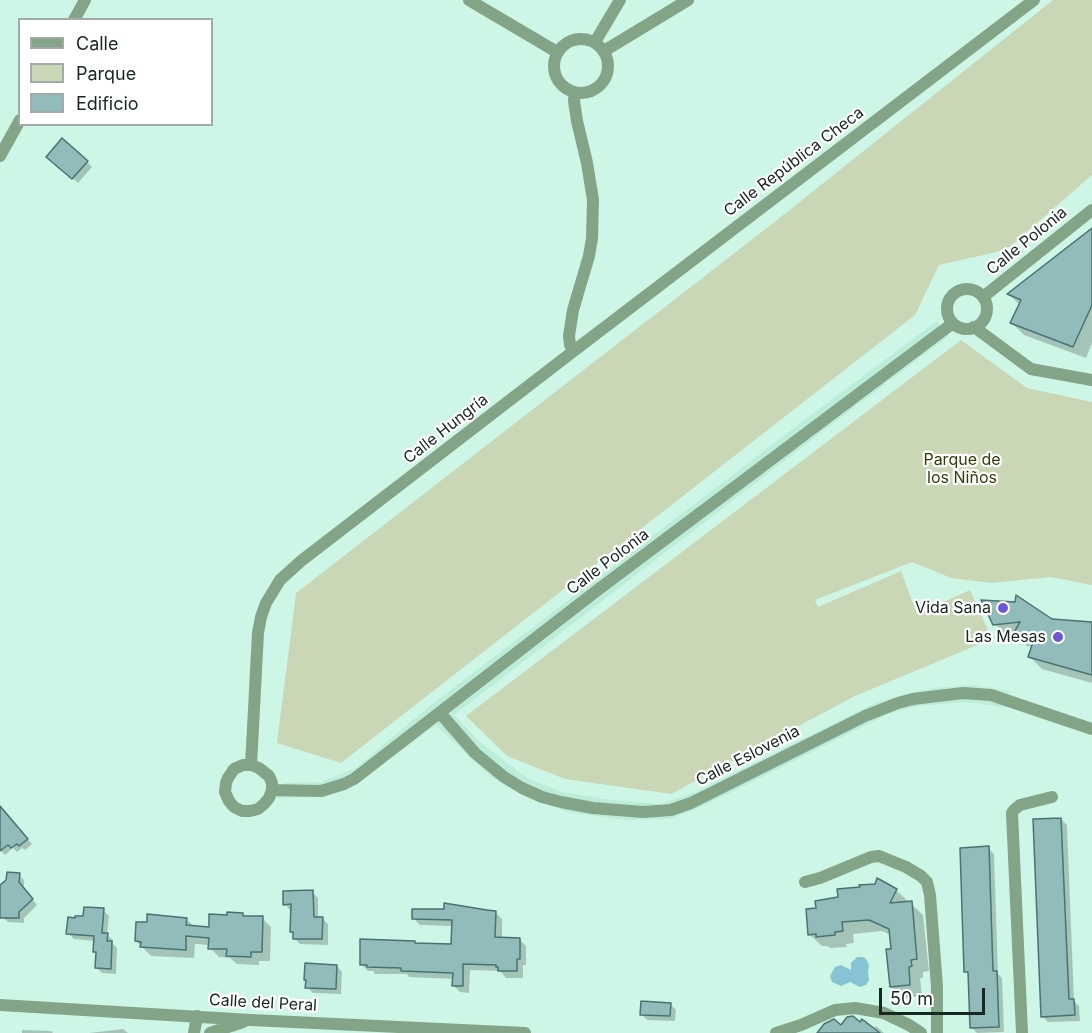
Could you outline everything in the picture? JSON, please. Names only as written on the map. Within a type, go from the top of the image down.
[{"type":"street","points":[[75,18],[85,0]]},
{"type":"street","points":[[469,0],[557,52]]},
{"type":"street","points":[[600,46],[620,0]]},
{"type":"street","points":[[600,46],[688,0]]},
{"type":"street","name":"Calle República Checa","points":[[575,350],[1034,0]]},
{"type":"street","points":[[578,38],[587,39],[600,46],[608,59],[608,68],[606,77],[600,85],[584,93],[575,93],[560,84],[553,69],[557,52],[562,45],[578,38]]},
{"type":"street","points":[[575,93],[577,121],[591,182],[593,219],[589,256],[573,310],[569,336],[570,345],[575,350]]},
{"type":"street","points":[[0,156],[18,124]]},
{"type":"street","name":"Calle Polonia","points":[[983,297],[1092,210]]},
{"type":"street","points":[[966,288],[973,289],[983,297],[987,308],[983,320],[974,327],[963,328],[952,323],[947,304],[954,293],[966,288]]},
{"type":"street","name":"Calle Polonia","points":[[272,790],[321,791],[344,784],[363,772],[595,592],[952,323]]},
{"type":"street","points":[[974,327],[1031,369],[1092,380]]},
{"type":"street","name":"Calle Hungría","points":[[251,765],[258,633],[266,603],[280,580],[301,561],[575,350]]},
{"type":"street","name":"Calle Eslovenia","points":[[440,713],[475,753],[504,777],[522,788],[561,802],[593,808],[643,812],[670,810],[692,803],[865,716],[913,699],[963,693],[991,695],[1092,729]]},
{"type":"street","points":[[243,765],[259,768],[269,776],[272,790],[264,804],[250,811],[242,811],[234,807],[225,792],[226,783],[234,769],[243,765]]},
{"type":"street","points":[[1022,1033],[1012,813],[1020,805],[1052,797]]},
{"type":"street","points":[[805,882],[820,879],[871,857],[879,856],[906,867],[927,882],[937,987],[937,1033]]},
{"type":"street","name":"Calle del Peral","points":[[0,1005],[197,1016],[314,1028],[525,1033]]},
{"type":"street","points":[[776,1033],[803,1029],[836,1010],[855,1008],[884,1014],[921,1033]]},
{"type":"street","points":[[194,1033],[197,1016]]},
{"type":"street","points":[[210,1033],[251,1020]]},
{"type":"shaded area","points":[[937,321],[949,336],[454,715],[480,742],[527,778],[562,792],[604,799],[661,804],[696,792],[875,703],[898,696],[933,688],[974,685],[1009,691],[1004,707],[964,702],[918,706],[888,714],[732,792],[670,819],[625,820],[567,812],[528,797],[491,777],[436,725],[348,789],[325,797],[277,798],[283,783],[321,782],[356,768],[427,708]]},
{"type":"green space","points":[[1053,0],[1092,0],[1092,175],[1006,250],[939,265],[915,315],[341,763],[277,743],[296,593],[777,220]]},
{"type":"green space","name":"Parque de los Niños","points":[[961,340],[1027,388],[1092,402],[1092,585],[1051,577],[991,583],[951,578],[912,562],[815,600],[818,607],[901,571],[917,614],[970,590],[992,639],[855,696],[671,794],[565,779],[507,756],[466,716]]},
{"type":"water","points":[[857,957],[866,959],[869,965],[869,980],[866,985],[860,987],[850,982],[841,986],[832,982],[830,976],[835,967],[841,965],[851,970],[851,963]]},
{"type":"building","points":[[62,138],[88,161],[72,179],[46,157]]},
{"type":"building","points":[[1092,228],[1092,305],[1073,347],[1010,323],[1021,300],[1007,294]]},
{"type":"building","name":"Las Mesas","points":[[1016,595],[1052,619],[1092,622],[1092,675],[1028,657],[1034,639],[1013,634],[1020,622],[993,625],[981,600],[1015,602]]},
{"type":"building","points":[[0,806],[28,839],[19,846],[17,844],[11,848],[8,845],[0,851]]},
{"type":"building","points":[[1061,818],[1069,999],[1074,999],[1075,1015],[1041,1017],[1033,819]]},
{"type":"building","points":[[989,846],[993,971],[997,971],[999,1027],[970,1028],[968,972],[964,972],[960,848]]},
{"type":"building","points":[[7,872],[20,873],[19,882],[33,899],[19,912],[19,918],[0,918],[0,885],[6,880]]},
{"type":"building","points":[[877,878],[897,889],[890,903],[912,901],[917,959],[911,960],[912,966],[909,967],[910,985],[890,987],[886,949],[891,949],[889,929],[869,920],[842,922],[843,931],[835,932],[835,935],[816,937],[816,934],[808,935],[806,909],[816,908],[815,901],[838,897],[837,889],[875,884]]},
{"type":"building","points":[[313,890],[314,917],[323,917],[322,939],[293,939],[293,932],[290,932],[291,904],[283,905],[283,891]]},
{"type":"building","points":[[444,903],[496,911],[495,937],[520,938],[520,959],[517,959],[517,971],[498,971],[496,965],[463,964],[463,986],[452,986],[453,973],[401,971],[401,968],[360,965],[360,939],[451,944],[452,920],[412,919],[412,909],[444,909]]},
{"type":"building","points":[[84,907],[104,908],[102,933],[108,933],[107,941],[112,941],[111,969],[95,968],[94,936],[66,934],[68,917],[83,916]]},
{"type":"building","points":[[227,912],[243,913],[243,916],[263,916],[262,952],[251,952],[251,957],[226,956],[227,949],[208,949],[209,938],[186,936],[186,950],[140,947],[141,942],[135,941],[136,922],[147,922],[147,914],[187,918],[186,925],[209,927],[209,914],[227,915]]},
{"type":"building","points":[[305,963],[337,965],[336,989],[305,988]]},
{"type":"building","points":[[641,1001],[671,1003],[670,1016],[640,1015]]},
{"type":"building","points":[[853,1016],[860,1022],[862,1019],[880,1033],[817,1033],[824,1024],[834,1019],[841,1025],[847,1017]]},
{"type":"place","name":"Vida Sana","points":[[1003,608]]},
{"type":"place","name":"Las Mesas","points":[[1058,637]]}]
